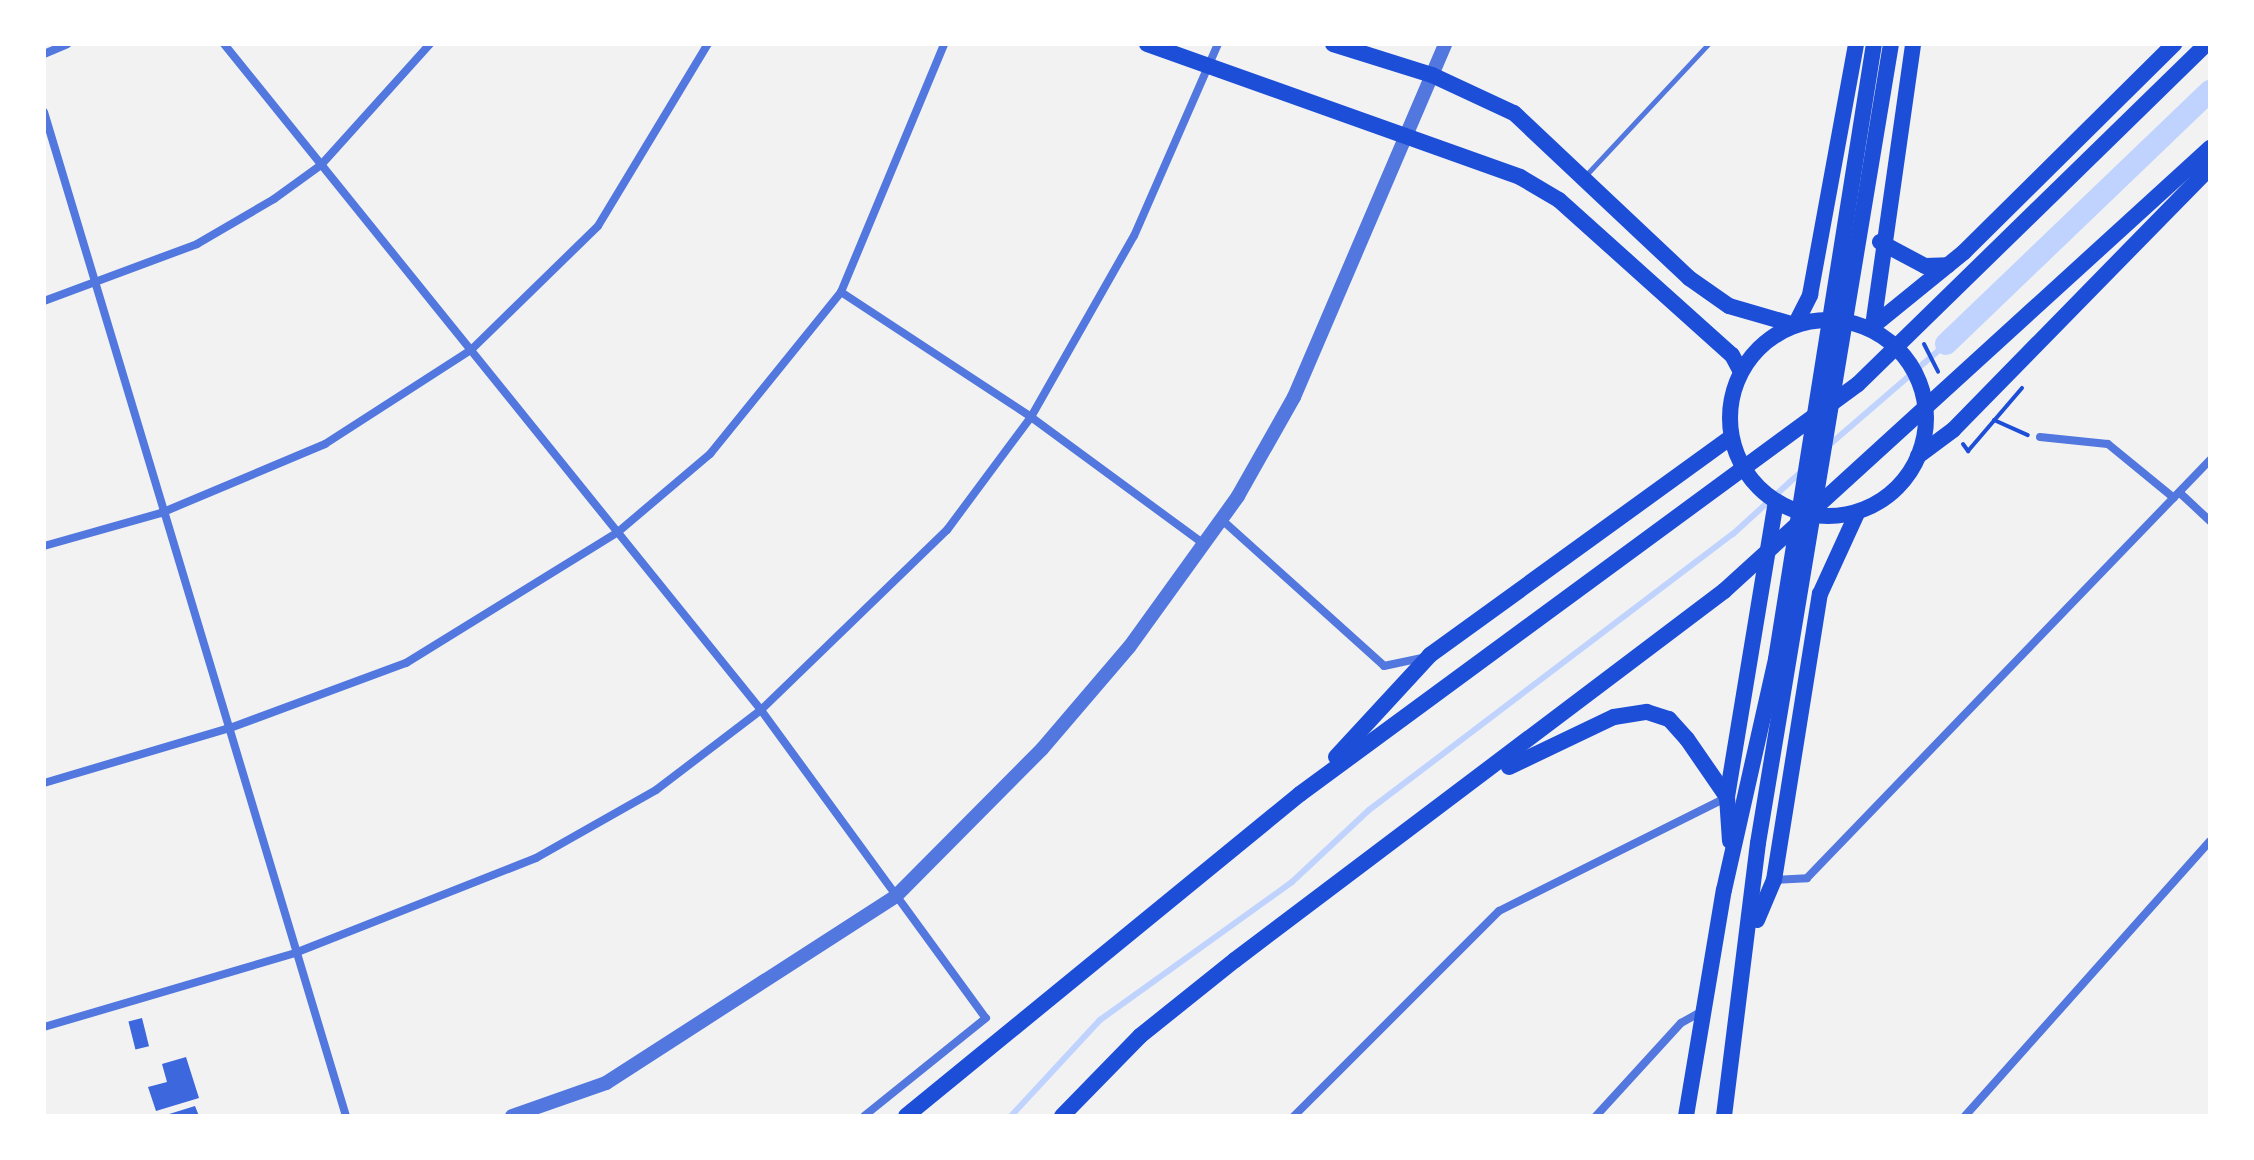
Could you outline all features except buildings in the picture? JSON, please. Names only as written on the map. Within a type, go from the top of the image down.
[{"type":"main road","points":[[1147,44],[1408,133],[1520,177],[1559,200],[1732,355],[1741,372],[1731,437],[1743,467],[1775,506],[1793,515],[1857,513],[1894,490],[1918,456],[1953,430],[2210,168]]},
{"type":"main road","points":[[1333,44],[1432,75],[1514,113],[1729,306],[1795,325],[1840,315],[1873,326],[1889,341],[1921,388],[1926,427],[1918,456]]},
{"type":"main road","points":[[1741,372],[1795,325],[1810,295],[1856,44]]},
{"type":"main road","points":[[1686,1116],[1701,1012],[1731,854],[1776,659],[1874,44]]},
{"type":"main road","points":[[1724,1116],[1774,764],[1891,44]]},
{"type":"main road","points":[[1873,326],[1880,242],[1913,44]]},
{"type":"main road","points":[[1873,326],[1948,265],[2174,44]]},
{"type":"main road","points":[[906,1116],[1300,794],[1858,384],[2206,44]]},
{"type":"main road","points":[[1062,1116],[1140,1036],[1223,969],[1479,782],[1724,591],[2210,148]]},
{"type":"main road","points":[[1880,242],[1925,266],[1948,265]]},
{"type":"main road","points":[[1300,794],[1430,655],[1731,437]]},
{"type":"main road","points":[[1731,854],[1727,797],[1775,506]]},
{"type":"main road","points":[[1751,933],[1774,880],[1820,594],[1857,513]]},
{"type":"main road","points":[[1479,782],[1614,717],[1647,712],[1669,719],[1687,739],[1727,797]]},
{"type":"street","points":[[44,54],[67,44]]},
{"type":"street","points":[[224,44],[761,710],[986,1018],[864,1116]]},
{"type":"street","points":[[44,301],[98,285],[197,244],[321,165],[430,44]]},
{"type":"street","points":[[44,546],[161,513],[325,444],[471,350],[598,226],[708,44]]},
{"type":"street","points":[[44,783],[230,728],[406,663],[618,532],[710,454],[841,292],[944,44]]},
{"type":"street","points":[[44,1027],[295,953],[536,858],[656,790],[761,710],[947,530],[1031,417],[1134,236],[1218,44]]},
{"type":"street","points":[[512,1116],[606,1083],[896,896],[1042,749],[1204,544],[1294,397],[1445,44]]},
{"type":"street","points":[[44,112],[98,285],[161,513],[230,728],[346,1116]]},
{"type":"street","points":[[841,292],[1031,417],[1204,544]]},
{"type":"street","points":[[2040,437],[2108,444],[2210,521]]},
{"type":"street","points":[[1774,880],[1807,878],[2210,460]]},
{"type":"street","points":[[1221,518],[1384,666],[1430,655]]},
{"type":"street","points":[[1294,1116],[1499,911],[1727,797]]},
{"type":"street","points":[[1965,1116],[2210,841]]},
{"type":"street","points":[[1596,1116],[1681,1023],[1701,1012]]},
{"type":"lane","points":[[1583,178],[1708,44]]},
{"type":"path","points":[[1918,337],[1944,384]]},
{"type":"path","points":[[1994,420],[2040,437]]},
{"type":"waterway","points":[[1946,344],[2210,91]]},
{"type":"waterway","points":[[1828,446],[1946,344]]},
{"type":"waterway","points":[[1011,1116],[1100,1020],[1292,882],[1369,810],[1733,534],[1803,470]]}]
